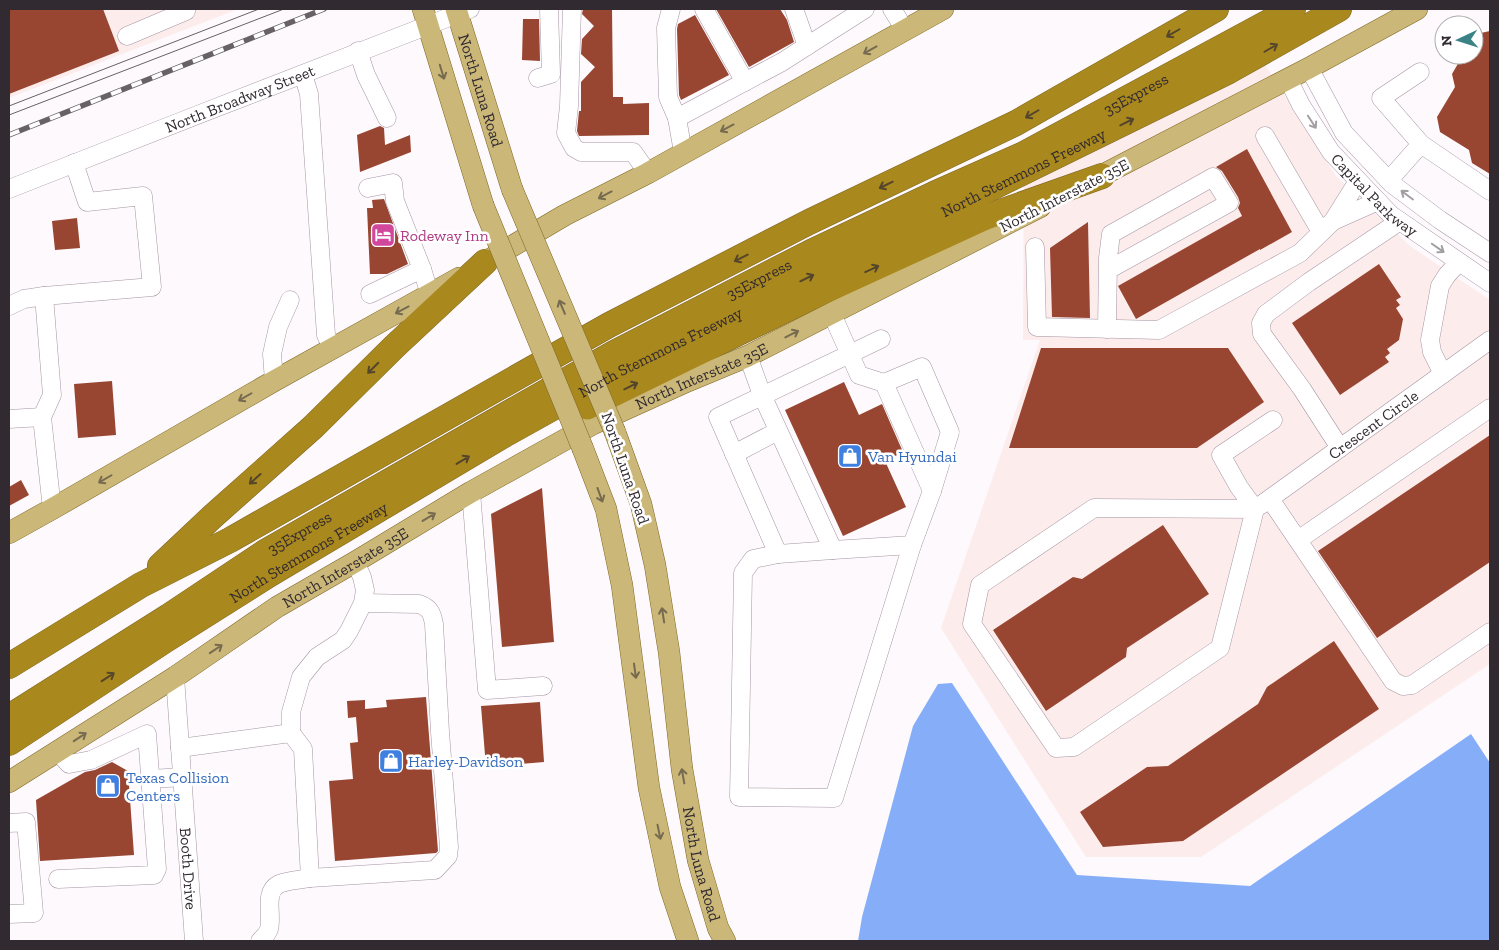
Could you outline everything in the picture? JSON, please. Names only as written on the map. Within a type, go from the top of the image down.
[{"type":"highway","points":[[9,666],[141,585],[230,540],[610,325],[809,222],[1016,123],[1216,9]]},
{"type":"highway","name":"35Express","points":[[9,717],[169,616],[264,552],[614,353],[811,252],[1022,155],[1293,9]]},
{"type":"highway","name":"North Stemmons Freeway","points":[[9,743],[270,574],[504,435],[621,370],[1229,71],[1339,9]]},
{"type":"highway","points":[[504,435],[556,422],[816,295],[986,217],[1102,176]]},
{"type":"highway","points":[[141,585],[212,517],[313,427],[395,346],[485,262]]},
{"type":"main road","points":[[9,533],[332,348],[430,295],[566,215],[648,172],[943,9]]},
{"type":"main road","name":"North Interstate 35E","points":[[9,782],[174,677],[277,607],[471,492],[593,424],[748,356],[832,314],[1288,80],[1417,9]]},
{"type":"main road","name":"North Luna Road","points":[[461,10],[512,189],[615,432],[641,504],[656,565],[669,652],[682,769],[698,860],[718,928],[725,941]]},
{"type":"main road","name":"North Luna Road","points":[[425,17],[483,205],[606,509],[622,584],[649,788],[670,887],[688,941]]},
{"type":"street","points":[[127,36],[186,11],[185,9]]},
{"type":"street","points":[[538,78],[551,74],[550,9]]},
{"type":"street","points":[[572,9],[569,106],[566,133],[574,148],[581,152],[633,152],[648,172]]},
{"type":"street","points":[[671,9],[666,28],[668,97],[677,118],[683,152]]},
{"type":"street","points":[[704,9],[745,82]]},
{"type":"street","points":[[794,9],[807,46]]},
{"type":"street","points":[[892,9],[905,30]]},
{"type":"street","name":"North Broadway Street","points":[[9,188],[303,74],[358,51],[425,17],[461,10]]},
{"type":"street","points":[[677,118],[782,62],[855,11]]},
{"type":"street","points":[[358,51],[366,75],[388,118]]},
{"type":"street","name":"Capital Parkway","points":[[1309,68],[1344,133],[1389,180],[1440,220],[1490,253]]},
{"type":"street","points":[[1420,72],[1381,98],[1421,144],[1490,191]]},
{"type":"street","points":[[303,74],[309,94],[326,335],[332,348]]},
{"type":"street","name":"Capital Parkway","points":[[1288,80],[1301,105],[1331,152],[1391,215],[1490,283]]},
{"type":"street","points":[[1265,136],[1327,226]]},
{"type":"street","points":[[1389,180],[1421,144]]},
{"type":"street","points":[[9,306],[24,299],[44,296],[152,287],[143,196],[87,202],[74,164]]},
{"type":"street","points":[[1108,270],[1229,203],[1213,177],[1111,234],[1108,270],[1108,329]]},
{"type":"street","points":[[1035,247],[1037,327],[1159,330],[1300,253],[1327,226],[1358,181]]},
{"type":"street","points":[[368,188],[393,183],[395,201],[422,269],[430,295]]},
{"type":"street","points":[[1327,226],[1378,201]]},
{"type":"street","points":[[1340,448],[1302,389],[1262,334],[1261,323],[1266,314],[1309,282],[1400,221]]},
{"type":"street","points":[[1444,374],[1432,352],[1430,340],[1440,286],[1459,262]]},
{"type":"street","points":[[370,294],[422,269]]},
{"type":"street","points":[[44,296],[52,395],[42,417],[52,509]]},
{"type":"street","points":[[274,381],[272,354],[278,327],[290,300]]},
{"type":"street","points":[[832,314],[859,375],[884,383],[922,367],[950,432],[932,491],[912,546],[834,798],[739,796],[743,573],[753,559],[778,554],[912,546]]},
{"type":"street","points":[[778,554],[718,417],[881,340]]},
{"type":"street","name":"Crescent Circle","points":[[1254,509],[1444,374],[1488,346]]},
{"type":"street","points":[[748,356],[762,395],[833,550]]},
{"type":"street","points":[[884,383],[932,491]]},
{"type":"street","points":[[1298,540],[1490,408]]},
{"type":"street","points":[[9,419],[42,417]]},
{"type":"street","points":[[1254,509],[1094,508],[980,586],[972,624],[1056,748],[1074,747],[1220,648],[1254,509],[1221,455],[1272,420]]},
{"type":"street","points":[[734,454],[778,431]]},
{"type":"street","points":[[471,492],[487,690],[543,686]]},
{"type":"street","points":[[1270,498],[1393,681],[1403,686],[1412,685],[1490,632]]},
{"type":"street","points":[[310,878],[303,749],[291,733],[291,712],[301,677],[317,657],[343,640],[363,603],[365,590],[362,577],[355,562]]},
{"type":"street","points":[[260,941],[269,929],[271,893],[276,885],[287,881],[310,878],[434,870],[448,856],[449,847],[432,612],[419,604],[363,603]]},
{"type":"street","name":"Booth Drive","points":[[174,677],[194,941]]},
{"type":"street","points":[[180,748],[291,733]]},
{"type":"street","points":[[58,751],[69,764],[91,760],[147,734],[156,872],[154,875],[58,880]]},
{"type":"street","points":[[151,779],[183,777]]},
{"type":"street","points":[[9,823],[26,822],[34,913],[9,914]]},
{"type":"shaded area","points":[[9,9],[238,9],[9,98]]},
{"type":"shaded area","points":[[1255,49],[1336,176],[1410,246],[1490,300],[1490,664],[1201,857],[1086,857],[941,628],[1040,340],[1023,340],[1024,170]]},
{"type":"water","points":[[952,683],[1077,875],[1250,886],[1471,734],[1490,763],[1490,941],[858,941],[862,917],[913,726],[938,684]]},
{"type":"building","points":[[9,9],[103,9],[119,51],[9,94]]},
{"type":"building","points":[[583,9],[612,9],[613,97],[623,97],[623,104],[649,103],[649,135],[579,136],[577,131],[579,111],[581,111],[581,82],[595,67],[581,54],[582,39],[594,26],[582,14]]},
{"type":"building","points":[[716,9],[780,9],[787,20],[794,42],[749,67]]},
{"type":"building","points":[[695,15],[729,75],[681,100],[679,95],[677,29],[678,24]]},
{"type":"building","points":[[523,19],[539,19],[540,61],[522,60]]},
{"type":"building","points":[[1490,31],[1490,174],[1472,163],[1469,150],[1440,132],[1437,117],[1455,87],[1452,74],[1457,65],[1484,65],[1484,32]]},
{"type":"building","points":[[380,126],[384,128],[385,145],[410,135],[411,152],[360,172],[357,135]]},
{"type":"building","points":[[1247,149],[1292,232],[1136,319],[1118,286],[1242,216],[1238,208],[1240,203],[1238,197],[1222,171],[1216,167]]},
{"type":"building","name":"Rodeway Inn","points":[[384,199],[408,264],[387,274],[370,274],[367,208],[373,208],[372,200]]},
{"type":"building","points":[[77,218],[80,248],[55,250],[52,221]]},
{"type":"building","points":[[1088,222],[1090,318],[1052,317],[1050,248]]},
{"type":"building","points":[[1379,264],[1401,297],[1396,300],[1400,305],[1396,308],[1403,319],[1399,340],[1387,349],[1390,353],[1385,357],[1389,362],[1340,395],[1292,323]]},
{"type":"building","points":[[1041,348],[1228,348],[1264,402],[1197,448],[1009,448]]},
{"type":"building","points":[[112,381],[116,435],[78,438],[74,384]]},
{"type":"building","name":"Van Hyundai","points":[[844,382],[859,415],[882,404],[903,452],[885,461],[906,507],[843,536],[785,410]]},
{"type":"building","points":[[1490,435],[1490,562],[1377,638],[1318,551]]},
{"type":"building","points":[[21,480],[29,495],[9,506],[9,487]]},
{"type":"building","points":[[542,488],[554,642],[502,647],[491,514]]},
{"type":"building","points":[[1163,525],[1209,594],[1127,648],[1126,657],[1046,711],[993,630],[1073,577],[1082,579]]},
{"type":"building","points":[[1334,641],[1379,709],[1183,841],[1103,847],[1080,812],[1147,767],[1168,766],[1258,704],[1267,687]]},
{"type":"building","name":"Harley-Davidson","points":[[426,697],[438,851],[436,853],[335,861],[329,781],[353,779],[350,743],[358,742],[356,717],[348,718],[347,701],[365,700],[365,709],[387,707],[386,700]]},
{"type":"building","points":[[540,702],[544,762],[486,767],[481,706]]},
{"type":"building","points":[[112,762],[128,771],[134,855],[40,861],[36,800],[85,772],[95,770]]},
{"type":"tram line","points":[[9,106],[259,9]]},
{"type":"tram line","points":[[9,115],[284,9]]},
{"type":"railway","points":[[9,135],[324,9]]},
{"type":"place","name":"Rodeway Inn","points":[[383,235]]},
{"type":"place","name":"Van Hyundai","points":[[850,456]]},
{"type":"place","name":"Harley-Davidson","points":[[391,761]]},
{"type":"place","name":"Texas Collision Centers","points":[[108,786]]}]
